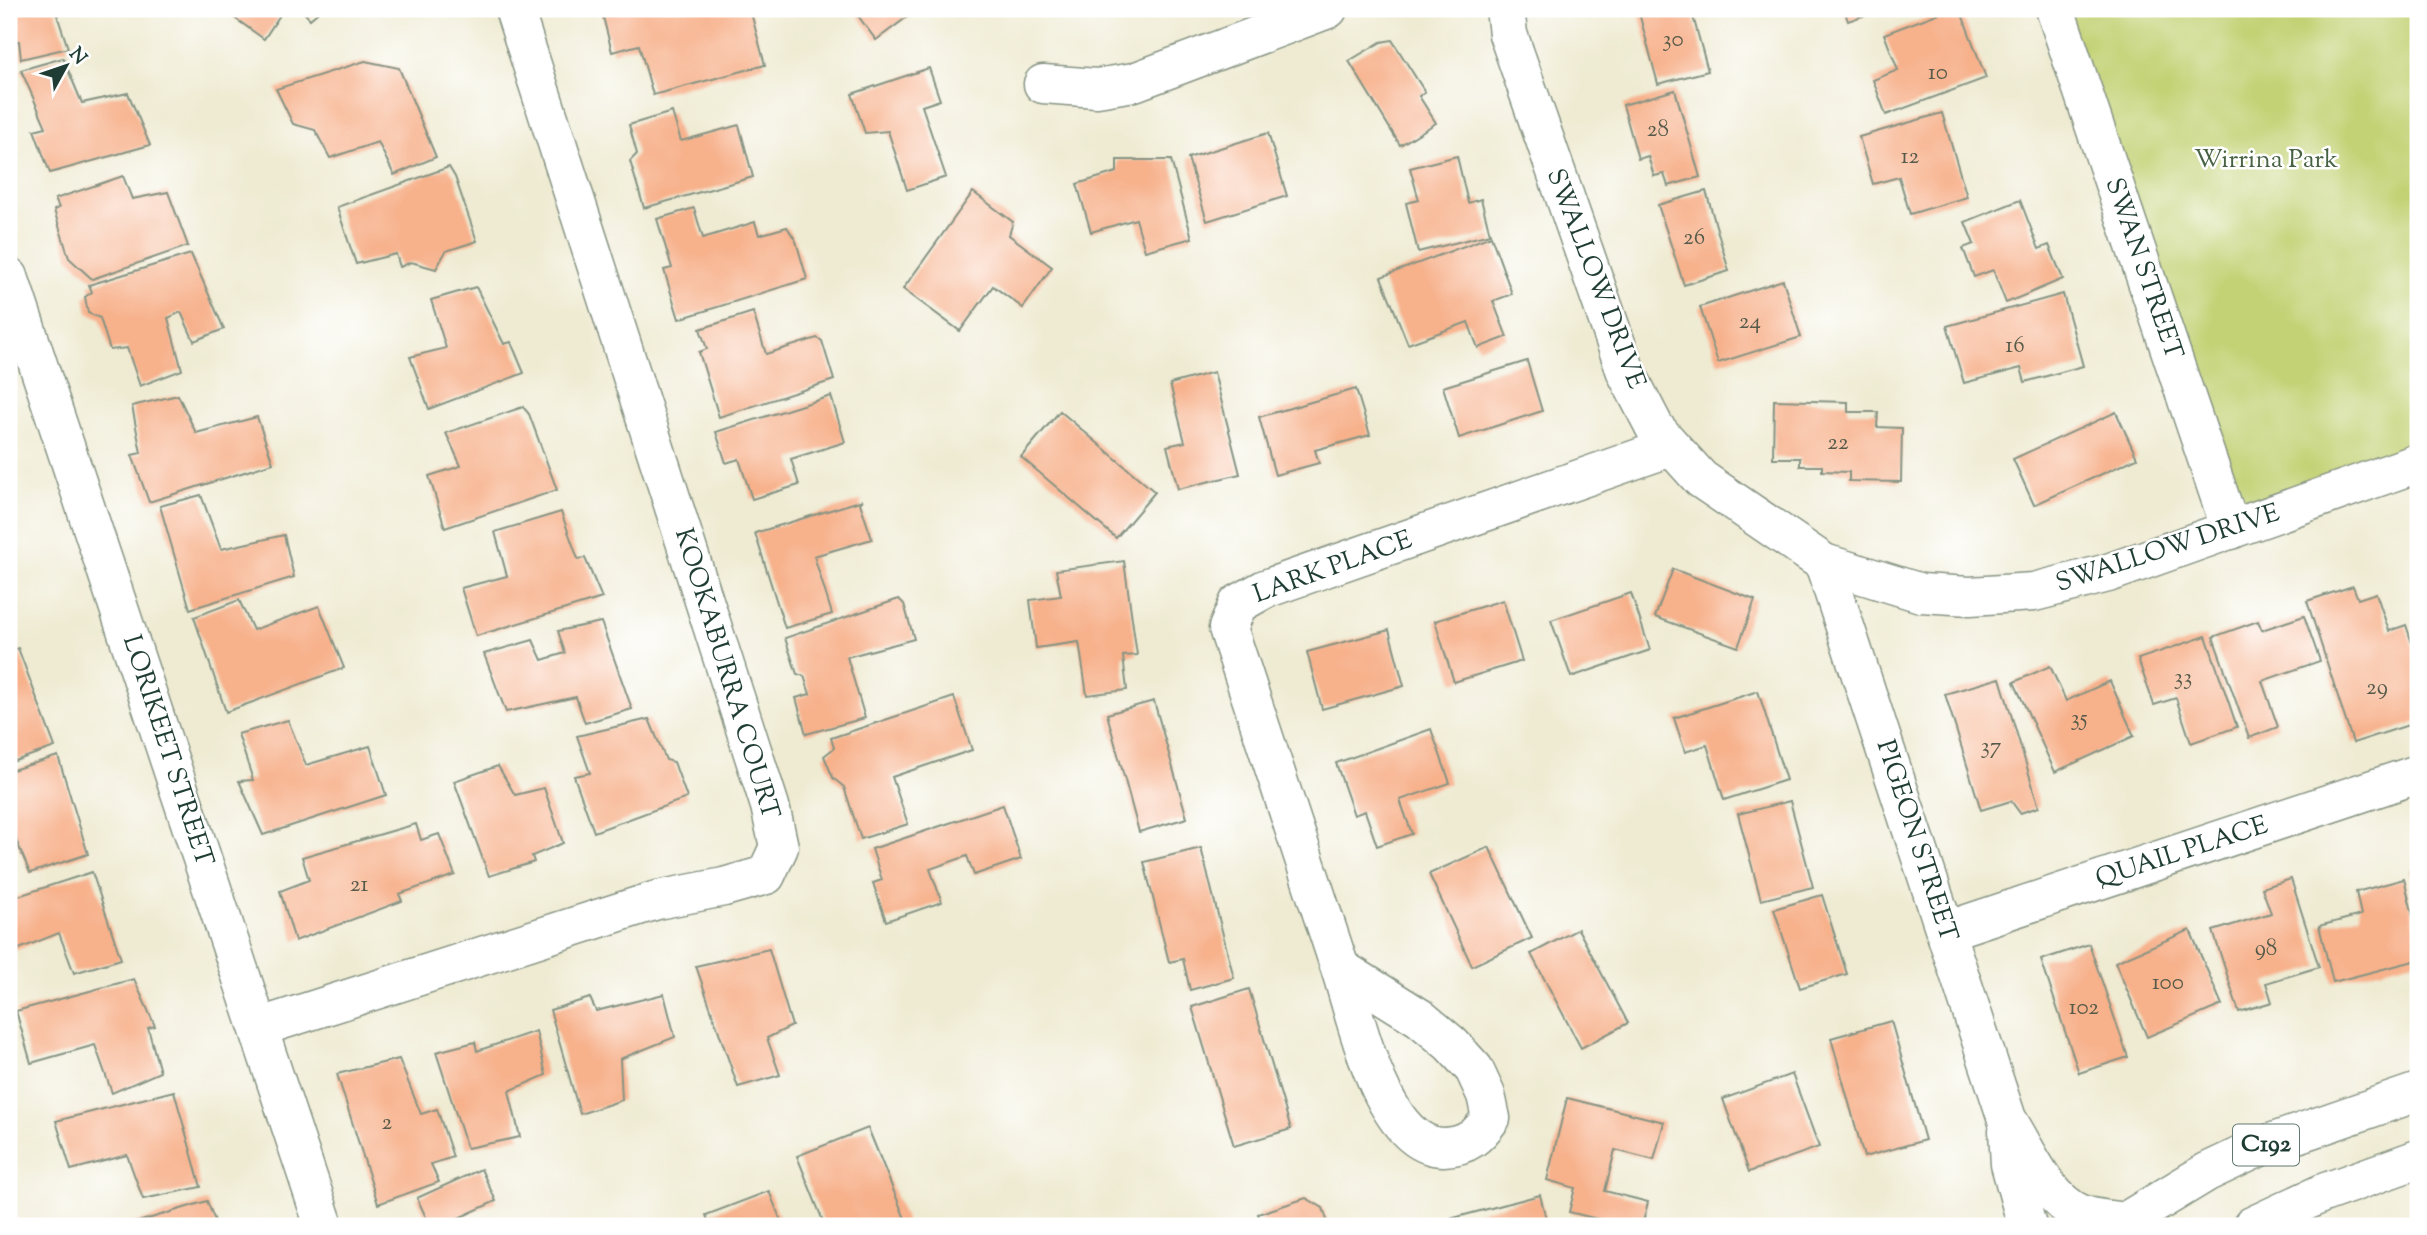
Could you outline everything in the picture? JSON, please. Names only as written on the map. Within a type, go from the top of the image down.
[{"type":"street","name":"KOOKABURRA COURT","points":[[260,1027],[657,900],[724,887],[766,875],[779,847],[770,806],[513,9]]},
{"type":"street","points":[[1043,84],[1097,88],[1134,82],[1328,9]]},
{"type":"street","name":"SWALLOW DRIVE","points":[[1505,9],[1508,34],[1626,372],[1655,428],[1701,479],[1824,563],[1921,593],[1970,596],[2034,592],[2108,573],[2418,463]]},
{"type":"street","name":"SWAN STREET","points":[[2054,9],[2231,530]]},
{"type":"street","name":"LORIKEET STREET","points":[[9,277],[324,1226]]},
{"type":"street","name":"LARK PLACE","points":[[1340,968],[1420,1018],[1474,1069],[1486,1095],[1491,1118],[1478,1136],[1460,1147],[1430,1147],[1406,1130],[1390,1110],[1340,968],[1228,628],[1238,604],[1265,589],[1671,447]]},
{"type":"street","name":"PIGEON STREET","points":[[1824,563],[2007,1119],[2045,1182],[2062,1202],[2081,1214],[2121,1224]]},
{"type":"street","name":"QUAIL PLACE","points":[[1946,931],[2418,774]]},
{"type":"street","name":"C192","points":[[2121,1224],[2207,1172],[2262,1146],[2418,1092]]},
{"type":"street","name":"PIGEON STREET","points":[[2007,1119],[2010,1164],[2027,1226]]},
{"type":"street","name":"C192","points":[[2252,1226],[2323,1193],[2418,1159]]},
{"type":"green space","name":"Wirrina Park","points":[[2055,9],[2418,9],[2418,463],[2231,530]]},
{"type":"building","points":[[9,9],[55,9],[68,48],[21,59],[19,41],[9,42]]},
{"type":"building","points":[[222,9],[284,9],[264,39]]},
{"type":"building","points":[[301,9],[322,9],[310,19]]},
{"type":"building","points":[[601,9],[750,9],[765,65],[653,95],[639,45],[612,52]]},
{"type":"building","points":[[853,9],[918,9],[876,40]]},
{"type":"building","points":[[1638,9],[1691,9],[1708,71],[1658,84]]},
{"type":"building","points":[[1844,9],[1883,9],[1848,21]]},
{"type":"building","points":[[1950,9],[1960,9],[1986,78],[1886,115],[1873,80],[1898,70],[1884,34]]},
{"type":"building","points":[[1392,40],[1425,92],[1419,96],[1436,123],[1400,145],[1349,61],[1381,42]]},
{"type":"building","points":[[63,58],[82,103],[128,93],[150,145],[50,173],[34,130],[46,127],[21,70]]},
{"type":"building","points":[[365,61],[399,68],[436,157],[394,175],[378,142],[330,158],[315,130],[293,124],[276,89]]},
{"type":"building","points":[[929,68],[940,100],[922,106],[946,177],[907,190],[888,131],[865,133],[852,94]]},
{"type":"building","points":[[1675,90],[1700,177],[1668,186],[1664,174],[1654,176],[1648,156],[1638,159],[1623,105]]},
{"type":"building","points":[[672,112],[681,141],[739,125],[753,177],[644,208],[630,161],[637,154],[629,125]]},
{"type":"building","points":[[1942,113],[1967,197],[1910,214],[1899,177],[1873,184],[1859,137]]},
{"type":"building","points":[[1268,133],[1287,196],[1207,221],[1188,158]]},
{"type":"building","points":[[1457,156],[1468,203],[1481,199],[1490,234],[1418,252],[1406,203],[1419,200],[1410,168]]},
{"type":"building","points":[[1117,160],[1171,160],[1192,238],[1145,251],[1136,219],[1091,232],[1077,184],[1117,172]]},
{"type":"building","points":[[449,167],[477,241],[446,251],[436,269],[411,262],[400,267],[396,254],[356,264],[337,207]]},
{"type":"building","points":[[123,176],[132,199],[168,192],[188,246],[92,279],[69,258],[54,210],[59,208],[55,199]]},
{"type":"building","points":[[1706,191],[1729,271],[1684,285],[1658,205]]},
{"type":"building","points":[[973,192],[1013,222],[1009,235],[1052,267],[1023,308],[993,286],[960,331],[903,289]]},
{"type":"building","points":[[2020,200],[2039,249],[2049,245],[2063,279],[2006,303],[1993,270],[1974,277],[1963,248],[1974,244],[1965,222]]},
{"type":"building","points":[[694,208],[703,238],[755,222],[759,235],[787,227],[796,241],[807,279],[679,319],[664,270],[672,268],[657,219]]},
{"type":"building","points":[[1491,236],[1512,294],[1493,301],[1507,337],[1478,348],[1468,322],[1408,344],[1381,277]]},
{"type":"building","points":[[191,254],[224,329],[194,341],[181,312],[168,318],[182,370],[140,386],[127,348],[110,350],[100,318],[88,313],[85,297],[92,292],[89,285]]},
{"type":"building","points":[[1783,280],[1801,337],[1718,363],[1700,307]]},
{"type":"building","points":[[476,287],[504,344],[511,342],[524,373],[429,409],[410,357],[446,348],[431,300]]},
{"type":"building","points":[[2063,294],[2083,366],[2025,382],[2021,368],[1964,383],[1947,326]]},
{"type":"building","points":[[753,312],[766,354],[817,338],[822,341],[834,380],[719,417],[699,352],[707,349],[700,329]]},
{"type":"building","points":[[1527,361],[1542,411],[1459,438],[1443,387]]},
{"type":"building","points":[[1214,372],[1240,474],[1178,489],[1167,446],[1185,442],[1170,384]]},
{"type":"building","points":[[1356,389],[1370,435],[1315,450],[1319,463],[1275,475],[1259,417]]},
{"type":"building","points":[[178,395],[196,433],[257,417],[273,463],[149,502],[132,455],[141,453],[132,406]]},
{"type":"building","points":[[831,396],[845,442],[791,459],[799,485],[752,499],[739,459],[726,463],[716,432]]},
{"type":"building","points":[[1774,400],[1848,402],[1848,412],[1878,412],[1877,427],[1902,428],[1901,482],[1849,481],[1849,472],[1822,471],[1822,466],[1800,466],[1800,458],[1773,458]]},
{"type":"building","points":[[523,407],[529,414],[557,490],[445,528],[429,476],[461,466],[446,433]]},
{"type":"building","points":[[1060,411],[1155,492],[1116,538],[1021,457]]},
{"type":"building","points":[[2116,412],[2137,458],[2034,505],[2013,459]]},
{"type":"building","points":[[201,495],[221,549],[284,535],[294,577],[190,609],[160,506]]},
{"type":"building","points":[[863,500],[860,503],[872,539],[814,556],[832,614],[785,628],[755,533]]},
{"type":"building","points":[[561,512],[578,559],[585,558],[602,598],[476,636],[461,588],[507,576],[495,532]]},
{"type":"building","points":[[1124,561],[1137,655],[1123,656],[1127,690],[1087,695],[1079,642],[1036,648],[1030,600],[1061,596],[1056,570]]},
{"type":"building","points":[[1673,569],[1755,600],[1738,647],[1655,617]]},
{"type":"building","points":[[2353,586],[2358,599],[2376,593],[2389,631],[2406,625],[2416,655],[2418,654],[2418,722],[2353,743],[2307,601]]},
{"type":"building","points":[[1631,593],[1650,650],[1571,677],[1551,620]]},
{"type":"building","points":[[899,599],[904,604],[914,639],[847,657],[865,718],[806,734],[796,698],[810,694],[804,676],[797,674],[785,638]]},
{"type":"building","points":[[239,600],[253,630],[319,606],[344,668],[226,712],[194,617]]},
{"type":"building","points":[[1503,600],[1522,661],[1454,682],[1435,621]]},
{"type":"building","points":[[2304,616],[2320,661],[2262,681],[2278,727],[2249,738],[2213,637],[2258,621],[2262,630]]},
{"type":"building","points":[[601,622],[632,709],[585,723],[576,697],[506,712],[484,654],[533,640],[542,660],[565,653],[558,631]]},
{"type":"building","points":[[1389,630],[1404,686],[1322,709],[1307,652]]},
{"type":"building","points":[[2206,636],[2237,727],[2191,743],[2176,698],[2154,705],[2138,659]]},
{"type":"building","points":[[18,648],[55,747],[9,763],[9,651]]},
{"type":"building","points":[[2050,666],[2066,701],[2110,681],[2134,736],[2055,772],[2014,682]]},
{"type":"building","points":[[2000,678],[2039,807],[2020,813],[2011,801],[1981,810],[1945,694]]},
{"type":"building","points":[[1758,691],[1786,780],[1724,800],[1707,745],[1685,752],[1674,718]]},
{"type":"building","points":[[954,697],[972,750],[892,777],[908,824],[861,839],[844,787],[833,778],[824,756],[834,748],[831,738]]},
{"type":"building","points":[[1154,701],[1187,818],[1139,832],[1107,714]]},
{"type":"building","points":[[649,719],[666,760],[674,762],[687,798],[594,832],[574,776],[590,773],[577,736]]},
{"type":"building","points":[[288,720],[306,765],[370,746],[386,795],[263,835],[239,781],[253,780],[238,734]]},
{"type":"building","points":[[1431,729],[1450,783],[1400,800],[1412,834],[1377,846],[1365,811],[1354,815],[1336,763]]},
{"type":"building","points":[[58,756],[88,854],[30,873],[13,833],[9,833],[9,771]]},
{"type":"building","points":[[498,766],[515,795],[544,788],[563,843],[532,856],[534,862],[489,876],[454,781]]},
{"type":"building","points":[[1790,801],[1813,887],[1761,900],[1738,814]]},
{"type":"building","points":[[1003,805],[1021,859],[974,875],[967,856],[930,869],[942,902],[886,921],[873,883],[882,880],[872,849]]},
{"type":"building","points":[[416,824],[421,840],[439,834],[455,875],[399,894],[402,901],[295,941],[280,891],[309,880],[302,857]]},
{"type":"building","points":[[1489,847],[1532,938],[1472,966],[1429,874]]},
{"type":"building","points":[[1201,848],[1234,978],[1190,990],[1183,959],[1169,962],[1144,862]]},
{"type":"building","points":[[2418,868],[2418,891],[2410,871]]},
{"type":"building","points":[[92,872],[121,959],[74,973],[59,933],[9,953],[9,899]]},
{"type":"building","points":[[2291,879],[2319,967],[2266,983],[2272,1002],[2239,1012],[2213,931],[2271,913],[2262,888]]},
{"type":"building","points":[[2404,879],[2418,936],[2418,960],[2333,982],[2319,926],[2361,915],[2356,892]]},
{"type":"building","points":[[1822,895],[1847,974],[1800,988],[1774,909]]},
{"type":"building","points":[[1578,929],[1628,1023],[1581,1048],[1531,954]]},
{"type":"building","points":[[2190,930],[2222,1005],[2147,1037],[2115,962]]},
{"type":"building","points":[[2089,944],[2128,1057],[2079,1073],[2041,960]]},
{"type":"building","points":[[769,949],[792,1026],[767,1038],[780,1075],[738,1087],[696,966]]},
{"type":"building","points":[[134,979],[155,1026],[148,1028],[160,1072],[112,1093],[95,1045],[31,1063],[16,1011]]},
{"type":"building","points":[[1249,989],[1291,1129],[1234,1146],[1192,1007]]},
{"type":"building","points":[[664,994],[675,1037],[620,1059],[622,1100],[580,1114],[550,1010],[590,998],[596,1011]]},
{"type":"building","points":[[1891,1021],[1925,1140],[1864,1157],[1831,1038]]},
{"type":"building","points":[[536,1031],[546,1075],[509,1091],[520,1137],[467,1148],[436,1052],[475,1042],[477,1051]]},
{"type":"building","points":[[399,1059],[421,1114],[437,1109],[453,1157],[431,1164],[439,1182],[378,1204],[337,1074]]},
{"type":"building","points":[[1792,1074],[1819,1147],[1749,1172],[1723,1099]]},
{"type":"building","points":[[174,1091],[201,1187],[143,1199],[127,1155],[71,1170],[56,1121]]},
{"type":"building","points":[[1567,1098],[1664,1122],[1654,1160],[1615,1150],[1605,1191],[1648,1202],[1642,1226],[1626,1226],[1569,1212],[1575,1188],[1547,1180]]},
{"type":"building","points":[[868,1128],[908,1226],[825,1226],[797,1156]]},
{"type":"building","points":[[481,1169],[496,1201],[441,1226],[430,1226],[417,1198]]},
{"type":"building","points":[[769,1191],[783,1226],[710,1226],[706,1215]]},
{"type":"building","points":[[1540,1195],[1548,1226],[1427,1226],[1427,1225]]},
{"type":"building","points":[[1306,1198],[1323,1208],[1329,1226],[1262,1226],[1258,1214]]},
{"type":"building","points":[[207,1201],[217,1226],[125,1226]]}]
